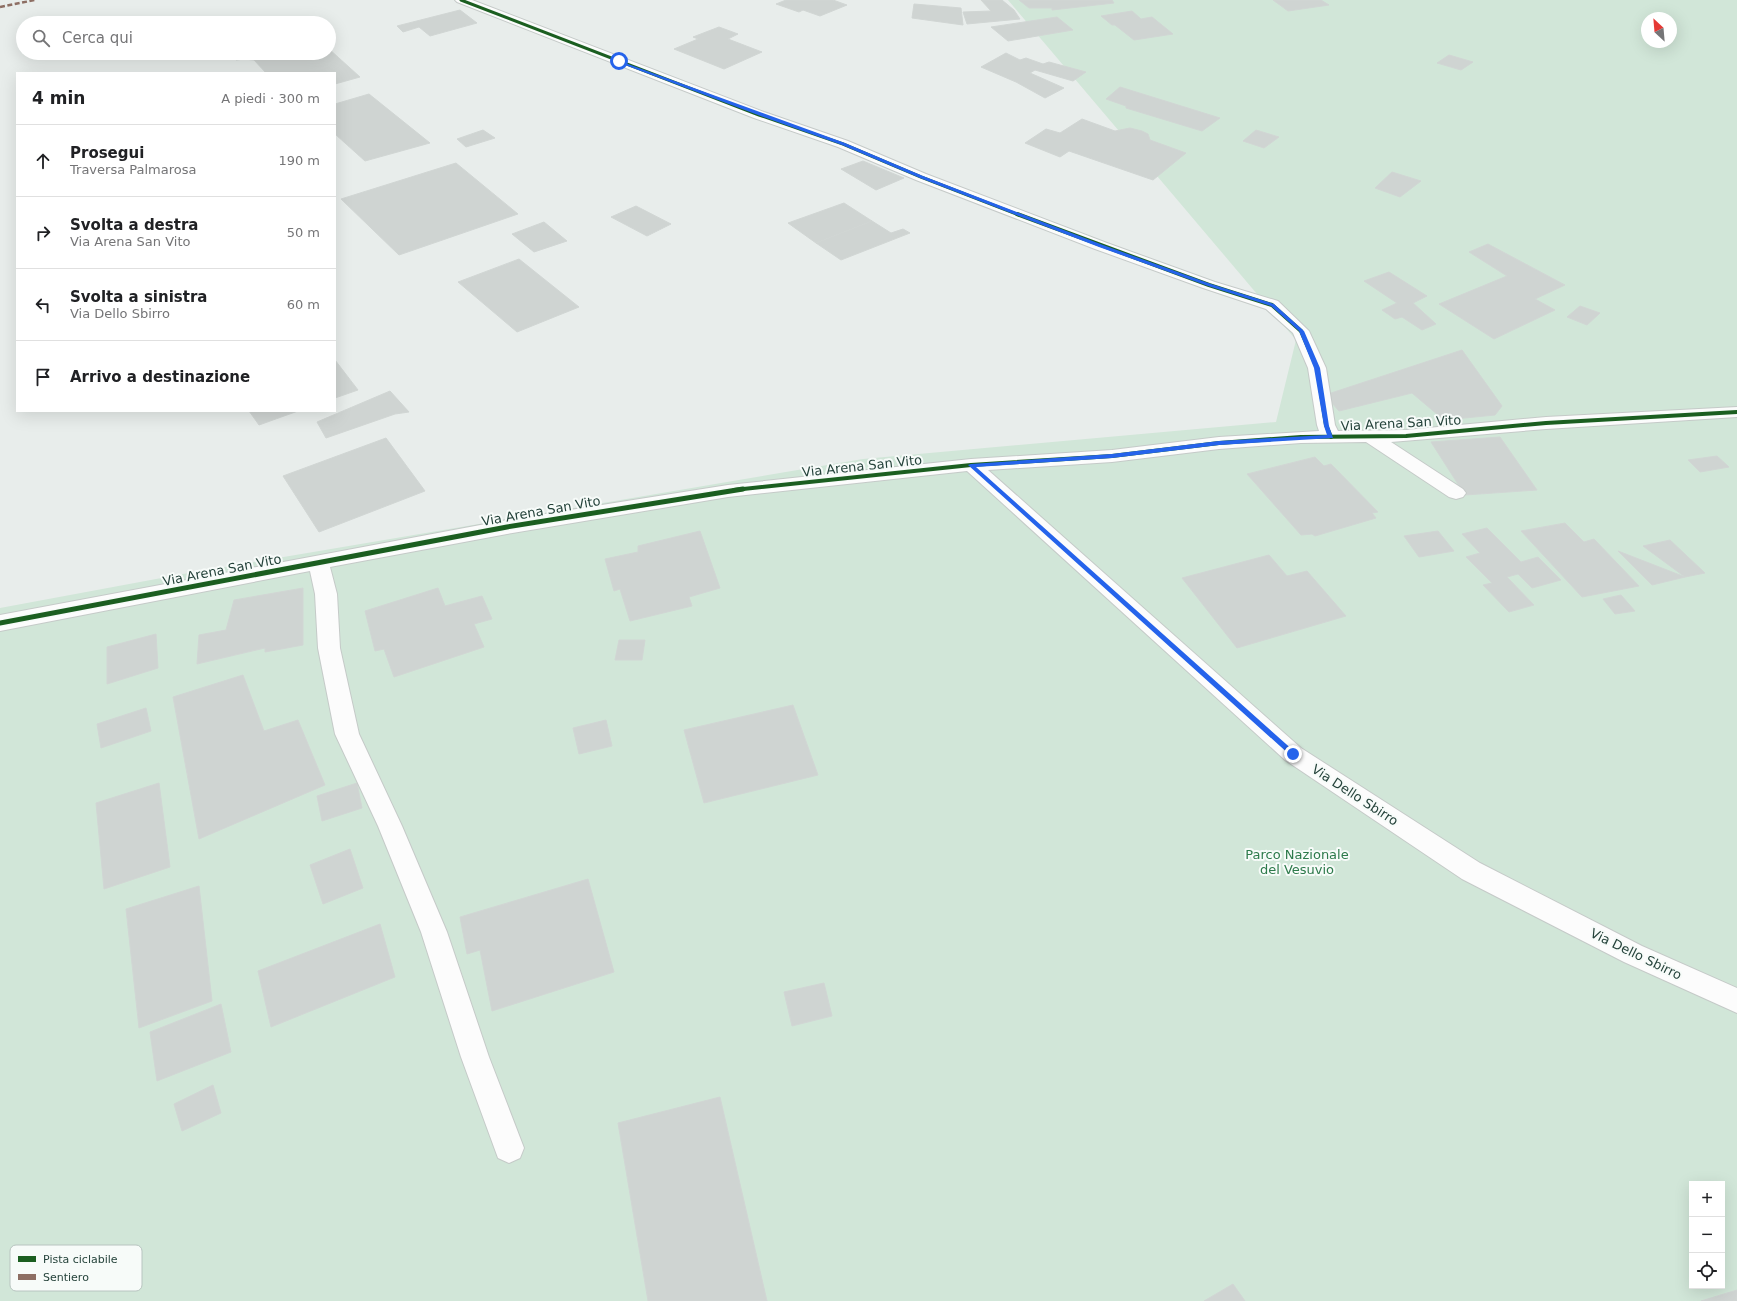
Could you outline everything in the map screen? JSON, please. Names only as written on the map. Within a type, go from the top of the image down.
[{"type":"street","points":[[461,0],[759,114],[843,144],[921,177],[1101,246],[1209,285],[1272,305],[1301,331],[1317,368],[1326,426],[1331,437]]},
{"type":"street","name":"Via Arena San Vito","points":[[0,623],[568,516],[728,491],[971,465],[1112,456],[1219,443],[1331,437],[1406,436],[1546,423],[1737,412]]},
{"type":"street","points":[[1369,436],[1456,493]]},
{"type":"street","name":"Via Dello Sbirro","points":[[971,465],[1293,754],[1471,871],[1633,954],[1737,1001]]},
{"type":"street","points":[[319,563],[326,594],[329,648],[347,734],[390,826],[434,932],[475,1056],[509,1148]]},
{"type":"green space","name":"Parco Nazionale del Vesuvio","points":[[1008,0],[1737,0],[1737,1301],[0,1301],[0,608],[183,574],[863,459],[1276,422],[1296,340]]},
{"type":"building","points":[[786,0],[833,0],[847,5],[820,16],[803,10],[799,12],[776,4]]},
{"type":"building","points":[[981,0],[1002,0],[1014,10],[1020,19],[967,24],[963,12],[991,11]]},
{"type":"building","points":[[1019,0],[1112,0],[1114,3],[1052,10],[1052,8],[1029,8]]},
{"type":"building","points":[[1273,0],[1321,0],[1329,5],[1288,11]]},
{"type":"building","points":[[914,4],[961,8],[963,25],[912,18]]},
{"type":"building","points":[[460,10],[477,23],[430,36],[419,27],[403,32],[397,26]]},
{"type":"building","points":[[1132,11],[1141,19],[1152,17],[1173,34],[1134,40],[1101,16]]},
{"type":"building","points":[[1057,17],[1073,30],[1008,41],[991,27]]},
{"type":"building","points":[[719,27],[738,34],[728,39],[762,52],[724,69],[674,49],[698,39],[693,37]]},
{"type":"building","points":[[1006,53],[1020,60],[1026,58],[1043,64],[1049,62],[1086,72],[1073,81],[1035,70],[1030,73],[1064,88],[1045,98],[1016,82],[981,67]]},
{"type":"building","points":[[336,55],[360,77],[336,84],[336,72],[265,72],[254,60],[336,60]]},
{"type":"building","points":[[1449,55],[1473,62],[1461,70],[1437,63]]},
{"type":"building","points":[[1120,87],[1220,118],[1202,131],[1126,108],[1126,106],[1106,99]]},
{"type":"building","points":[[369,94],[430,143],[365,161],[336,135],[336,104]]},
{"type":"building","points":[[1082,119],[1115,131],[1130,128],[1142,131],[1148,134],[1150,140],[1186,153],[1153,180],[1069,151],[1060,157],[1025,143],[1046,129],[1060,133]]},
{"type":"building","points":[[483,130],[495,138],[466,147],[457,139]]},
{"type":"building","points":[[1256,130],[1279,137],[1264,148],[1243,141]]},
{"type":"building","points":[[863,161],[904,178],[876,190],[841,169]]},
{"type":"building","points":[[456,163],[518,214],[399,255],[341,199]]},
{"type":"building","points":[[1392,172],[1421,181],[1400,197],[1375,188]]},
{"type":"building","points":[[844,203],[872,221],[816,243],[788,223]]},
{"type":"building","points":[[636,206],[671,224],[647,236],[611,217]]},
{"type":"building","points":[[872,221],[891,233],[903,229],[910,233],[841,260],[816,243]]},
{"type":"building","points":[[544,222],[567,241],[534,252],[512,234]]},
{"type":"building","points":[[1488,244],[1565,285],[1535,299],[1555,310],[1494,339],[1439,304],[1507,276],[1469,252]]},
{"type":"building","points":[[519,259],[579,307],[517,332],[458,282]]},
{"type":"building","points":[[1389,272],[1427,296],[1413,303],[1436,324],[1422,330],[1402,317],[1395,319],[1382,310],[1397,303],[1364,281]]},
{"type":"building","points":[[1580,306],[1600,313],[1587,325],[1567,317]]},
{"type":"building","points":[[1462,350],[1502,406],[1495,415],[1444,420],[1412,393],[1339,411],[1325,395]]},
{"type":"building","points":[[336,361],[358,390],[336,398]]},
{"type":"building","points":[[390,391],[409,412],[395,414],[326,438],[317,422]]},
{"type":"building","points":[[250,412],[295,412],[259,425]]},
{"type":"building","points":[[1500,437],[1537,490],[1465,495],[1431,442]]},
{"type":"building","points":[[386,438],[425,491],[319,532],[283,476]]},
{"type":"building","points":[[1717,456],[1729,467],[1700,472],[1688,460]]},
{"type":"building","points":[[1315,457],[1324,466],[1331,464],[1378,512],[1372,513],[1376,518],[1315,536],[1312,534],[1301,535],[1247,474]]},
{"type":"building","points":[[1565,523],[1584,542],[1594,539],[1639,586],[1582,597],[1521,531]]},
{"type":"building","points":[[1487,528],[1521,562],[1538,557],[1561,580],[1532,588],[1518,574],[1507,577],[1534,605],[1509,612],[1483,585],[1492,583],[1466,557],[1480,553],[1462,534]]},
{"type":"building","points":[[700,531],[720,588],[689,597],[692,606],[630,621],[620,589],[614,591],[605,559],[638,552],[638,546]]},
{"type":"building","points":[[1438,531],[1454,551],[1419,557],[1404,536]]},
{"type":"building","points":[[1670,540],[1705,573],[1685,577],[1643,546]]},
{"type":"building","points":[[1618,551],[1685,577],[1652,585]]},
{"type":"building","points":[[1269,555],[1287,576],[1307,571],[1346,616],[1237,648],[1182,578]]},
{"type":"building","points":[[303,588],[303,645],[265,652],[265,648],[197,664],[199,635],[226,630],[234,600]]},
{"type":"building","points":[[438,588],[445,606],[482,596],[492,619],[474,624],[484,647],[394,677],[384,649],[375,651],[365,611]]},
{"type":"building","points":[[1621,595],[1635,611],[1615,614],[1603,599]]},
{"type":"building","points":[[156,634],[158,668],[107,684],[107,647]]},
{"type":"building","points":[[619,640],[645,640],[642,660],[615,660]]},
{"type":"building","points":[[243,675],[264,731],[298,720],[325,785],[199,839],[173,697]]},
{"type":"building","points":[[793,705],[818,775],[704,803],[684,730]]},
{"type":"building","points":[[146,708],[151,731],[101,748],[97,724]]},
{"type":"building","points":[[606,720],[612,746],[579,754],[573,728]]},
{"type":"building","points":[[159,783],[170,867],[104,889],[96,803]]},
{"type":"building","points":[[357,783],[362,808],[322,821],[317,796]]},
{"type":"building","points":[[350,849],[363,888],[323,904],[310,865]]},
{"type":"building","points":[[588,879],[614,972],[492,1011],[480,950],[467,954],[460,917]]},
{"type":"building","points":[[199,886],[212,1001],[139,1028],[126,909]]},
{"type":"building","points":[[380,924],[395,977],[271,1027],[258,971]]},
{"type":"building","points":[[824,983],[832,1016],[792,1026],[784,992]]},
{"type":"building","points":[[221,1004],[231,1052],[157,1081],[150,1032]]},
{"type":"building","points":[[213,1085],[221,1113],[182,1131],[174,1104]]},
{"type":"building","points":[[720,1097],[767,1301],[648,1301],[618,1123]]},
{"type":"building","points":[[1233,1284],[1245,1301],[1204,1301]]},
{"type":"building","points":[[1737,1290],[1737,1301],[1701,1301]]},
{"type":"marked path","points":[[0,7],[35,0]]},
{"type":"cycle path","points":[[461,0],[759,115],[843,144],[921,177],[1101,246],[1209,285],[1272,305],[1301,331],[1317,368],[1326,425],[1331,437]]},
{"type":"cycle path","points":[[0,623],[507,527],[728,491],[971,465],[1112,456],[1219,443],[1301,437],[1406,436],[1546,423],[1737,412]]},
{"type":"route","points":[[619,61],[843,144],[921,177],[990,202],[1101,246],[1209,285],[1272,305],[1301,331],[1317,368],[1326,426],[1331,437],[1219,443],[1112,456],[971,465],[1293,754]]}]
